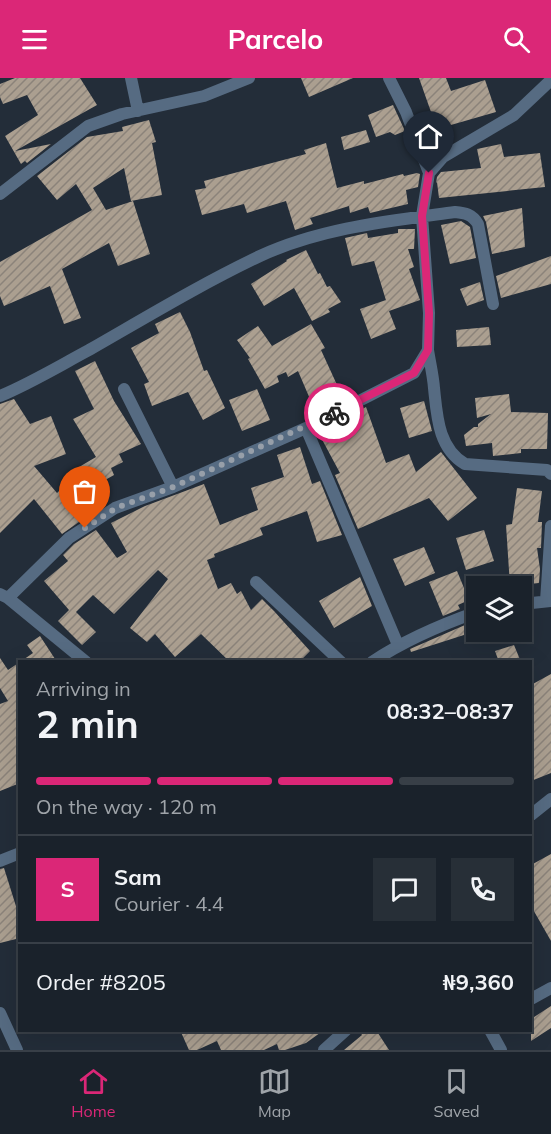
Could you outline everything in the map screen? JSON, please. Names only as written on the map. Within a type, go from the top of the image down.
[{"type":"street","points":[[131,78],[138,111]]},
{"type":"street","points":[[0,194],[88,126],[138,111],[204,96],[249,78]]},
{"type":"street","points":[[390,78],[406,112],[429,173],[422,216],[429,313],[428,350],[437,415],[444,441],[454,458],[465,464],[547,470],[551,474]]},
{"type":"street","points":[[429,173],[443,157],[514,115],[551,80]]},
{"type":"street","points":[[0,396],[25,386],[166,306],[261,256],[318,234],[372,223],[454,212],[474,217],[478,224],[493,304]]},
{"type":"street","points":[[84,660],[4,596],[69,538],[116,508],[173,487],[306,428],[414,373],[428,350]]},
{"type":"street","points":[[124,389],[173,487]]},
{"type":"street","points":[[306,428],[398,645]]},
{"type":"street","points":[[532,603],[548,601],[551,526]]},
{"type":"street","points":[[256,582],[339,660]]},
{"type":"street","points":[[375,660],[398,645],[466,616]]},
{"type":"street","points":[[532,814],[551,799]]},
{"type":"street","points":[[0,861],[18,854]]},
{"type":"street","points":[[532,998],[551,988]]},
{"type":"street","points":[[0,1013],[16,1032],[17,1050]]},
{"type":"street","points":[[324,1050],[344,1032]]},
{"type":"street","points":[[491,1032],[501,1050]]},
{"type":"building","points":[[15,78],[80,78],[97,105],[15,151],[51,144],[27,163],[25,161],[21,164],[5,136],[38,115],[27,95],[3,104],[0,97],[0,84]]},
{"type":"building","points":[[301,78],[353,78],[309,97]]},
{"type":"building","points":[[419,78],[446,78],[451,91],[485,80],[496,112],[437,129]]},
{"type":"building","points":[[393,105],[405,131],[395,135],[390,132],[376,137],[368,115]]},
{"type":"building","points":[[149,120],[156,142],[152,143],[162,195],[131,201],[124,168],[93,188],[106,210],[133,201],[150,254],[118,266],[109,243],[62,269],[81,318],[64,324],[50,286],[4,306],[0,296],[0,262],[92,210],[76,184],[57,200],[37,176],[87,137],[123,131],[122,127]]},
{"type":"building","points":[[366,130],[370,142],[344,150],[341,137]]},
{"type":"building","points":[[326,143],[337,188],[403,174],[404,176],[420,174],[418,187],[406,190],[408,204],[370,213],[368,207],[350,213],[349,206],[310,218],[313,224],[295,230],[286,201],[247,213],[244,204],[202,215],[195,190],[206,188],[204,181],[306,154],[304,150]]},
{"type":"building","points":[[501,144],[504,157],[540,153],[545,187],[439,198],[436,183],[441,172],[481,168],[477,149]]},
{"type":"building","points":[[522,208],[525,247],[492,254],[483,216]]},
{"type":"building","points":[[461,221],[470,227],[476,258],[450,264],[441,225]]},
{"type":"building","points":[[398,229],[415,229],[414,249],[408,249],[414,267],[409,269],[420,300],[389,311],[396,329],[371,339],[360,309],[386,300],[374,261],[352,266],[345,238],[367,233],[368,238],[398,233]]},
{"type":"building","points":[[306,250],[318,274],[320,273],[327,287],[330,286],[341,302],[328,309],[330,312],[312,321],[294,288],[264,306],[251,284],[286,260]]},
{"type":"building","points":[[551,256],[551,284],[501,298],[496,276]]},
{"type":"building","points":[[480,282],[484,300],[467,306],[460,289]]},
{"type":"building","points":[[180,312],[204,371],[207,370],[225,408],[203,420],[188,392],[152,406],[144,384],[149,382],[131,348],[159,333],[155,324]]},
{"type":"building","points":[[311,324],[325,348],[321,350],[338,387],[310,399],[298,371],[288,377],[286,372],[277,376],[279,382],[265,389],[248,359],[250,358],[237,340],[258,326],[272,346]]},
{"type":"building","points":[[489,327],[491,345],[457,347],[456,330]]},
{"type":"building","points":[[95,361],[114,401],[141,444],[119,454],[123,462],[111,468],[114,475],[91,488],[79,467],[96,457],[73,419],[94,409],[75,371]]},
{"type":"building","points":[[257,389],[270,420],[242,431],[229,400]]},
{"type":"building","points":[[509,394],[511,412],[548,413],[547,449],[521,449],[521,453],[493,456],[492,443],[466,446],[464,435],[474,427],[478,427],[478,424],[491,414],[477,418],[475,398]]},
{"type":"building","points":[[14,399],[30,424],[51,416],[66,454],[34,466],[57,493],[62,488],[86,517],[62,534],[34,499],[0,533],[0,404]]},
{"type":"building","points":[[424,401],[432,431],[409,438],[400,408]]},
{"type":"building","points":[[366,407],[386,463],[409,454],[416,472],[441,452],[477,498],[448,521],[429,498],[358,529],[335,475],[340,473],[318,432]]},
{"type":"building","points":[[300,447],[312,484],[320,481],[342,535],[317,542],[307,511],[260,528],[263,535],[214,554],[215,557],[207,560],[218,589],[231,583],[237,594],[241,591],[251,610],[262,599],[274,611],[310,651],[301,660],[228,660],[201,634],[175,657],[155,634],[147,642],[130,628],[168,579],[158,570],[114,614],[93,595],[76,612],[96,632],[82,645],[58,621],[69,610],[44,581],[68,561],[63,555],[74,544],[96,530],[117,558],[127,552],[111,523],[145,506],[204,484],[220,525],[258,510],[251,488],[284,477],[277,455]]},
{"type":"building","points":[[517,488],[542,491],[538,522],[542,522],[541,548],[537,548],[539,583],[532,584],[532,576],[509,576],[506,525],[512,524]]},
{"type":"building","points":[[484,530],[494,561],[466,570],[456,538]]},
{"type":"building","points":[[424,547],[435,573],[405,586],[393,559]]},
{"type":"building","points":[[457,571],[466,593],[466,601],[458,605],[460,609],[443,616],[429,582]]},
{"type":"building","points":[[360,577],[372,606],[334,628],[319,601]]},
{"type":"building","points":[[465,625],[466,634],[411,652],[410,649]]},
{"type":"building","points":[[40,636],[56,660],[23,660],[33,653],[27,645]]},
{"type":"building","points":[[514,645],[520,660],[498,660],[495,651]]},
{"type":"building","points":[[0,658],[8,670],[18,663],[18,784],[0,791],[0,704],[8,701],[0,688]]},
{"type":"building","points":[[551,674],[551,773],[532,781],[532,684]]},
{"type":"building","points":[[551,854],[551,941],[532,908],[532,864]]},
{"type":"building","points":[[4,868],[18,913],[18,938],[0,943],[0,869]]},
{"type":"building","points":[[551,1006],[551,1028],[531,1041],[532,1032],[532,1018]]},
{"type":"building","points":[[181,1032],[321,1032],[306,1043],[285,1050],[279,1050],[277,1044],[264,1050],[221,1050],[217,1041],[197,1050],[189,1050]]},
{"type":"building","points":[[360,1032],[377,1032],[389,1050],[344,1050],[362,1035]]},
{"type":"way so far","points":[[85,528],[116,508],[173,487],[306,428],[334,413]]},
{"type":"route","points":[[334,413],[414,373],[428,350],[429,313],[422,216],[429,173]]}]
